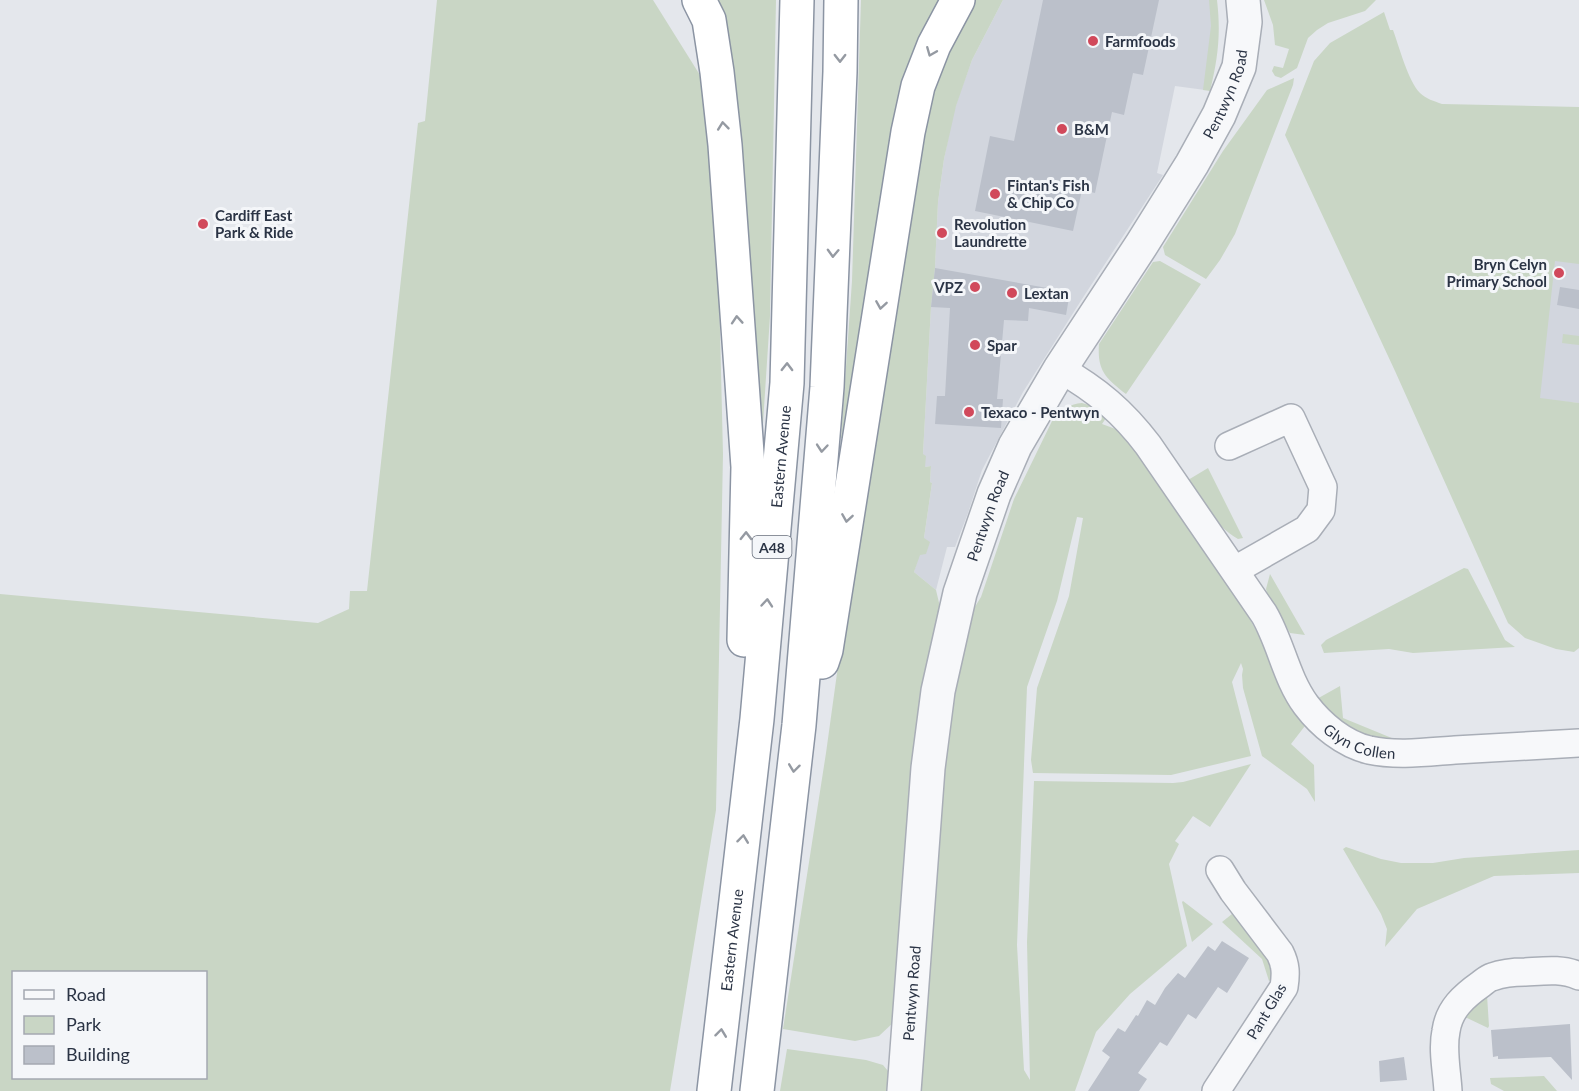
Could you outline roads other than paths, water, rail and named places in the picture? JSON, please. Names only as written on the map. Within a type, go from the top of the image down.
[{"type":"highway","points":[[699,0],[709,20],[724,145],[748,467],[744,644],[757,719]]},
{"type":"highway","name":"Eastern Avenue","points":[[714,1091],[757,719],[787,383],[796,0]]},
{"type":"highway","name":"A48","points":[[757,1091],[799,725],[827,387],[841,0]]},
{"type":"highway","points":[[799,725],[826,651],[906,144],[918,86],[934,45],[958,0]]},
{"type":"street","name":"Pentwyn Road","points":[[904,1091],[928,768],[938,691],[960,593],[994,494],[1015,446],[1060,369],[1192,164],[1219,116],[1239,67],[1245,22],[1243,0]]},
{"type":"street","name":"Glyn Collen","points":[[1060,369],[1099,394],[1119,410],[1133,426],[1175,482],[1271,626],[1298,693],[1320,722],[1334,733],[1367,749],[1397,753],[1579,742]]},
{"type":"street","points":[[1229,446],[1291,418],[1323,487],[1321,510],[1307,529],[1235,570]]},
{"type":"street","name":"Pant Glas","points":[[1216,1091],[1284,987],[1286,974],[1285,963],[1280,953],[1220,870]]},
{"type":"street","points":[[1448,1091],[1446,1028],[1457,1005],[1468,993],[1490,977],[1514,972],[1569,971],[1579,976]]},
{"type":"place","name":"Farmfoods","points":[[1093,41]]},
{"type":"place","name":"B&M","points":[[1062,129]]},
{"type":"place","name":"Fintan's Fish & Chip Co","points":[[995,194]]},
{"type":"place","name":"Cardiff East Park & Ride","points":[[203,224]]},
{"type":"place","name":"Revolution Laundrette","points":[[942,233]]},
{"type":"place","name":"Bryn Celyn Primary School","points":[[1559,273]]},
{"type":"place","name":"VPZ","points":[[975,287]]},
{"type":"place","name":"Lextan","points":[[1012,293]]},
{"type":"place","name":"Spar","points":[[975,345]]},
{"type":"place","name":"Texaco - Pentwyn","points":[[969,412]]}]
